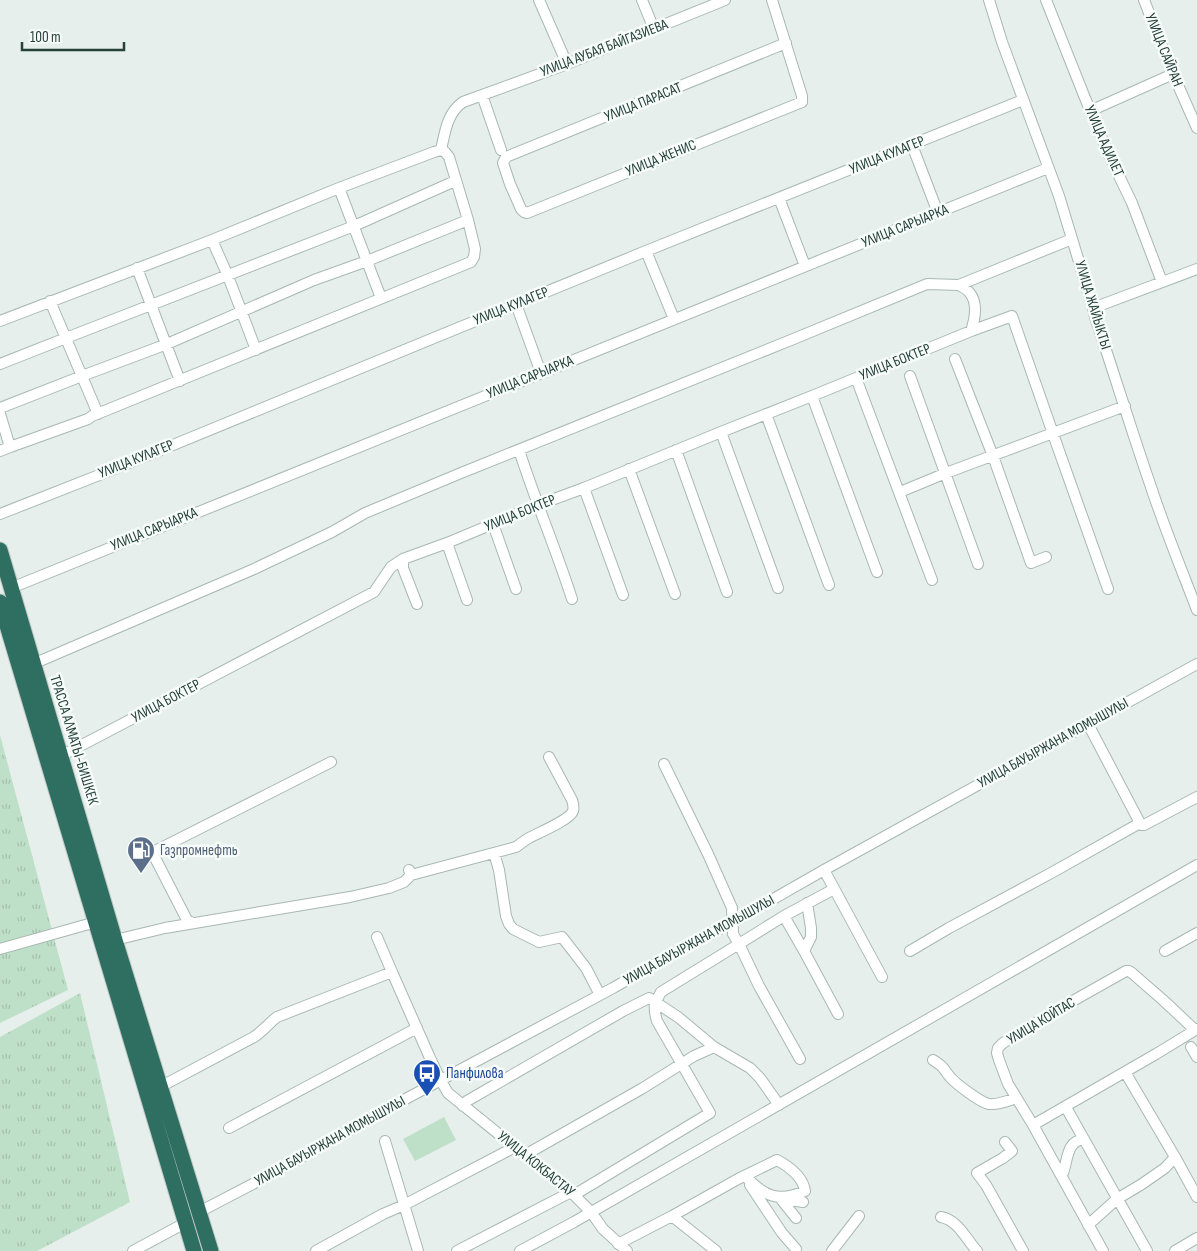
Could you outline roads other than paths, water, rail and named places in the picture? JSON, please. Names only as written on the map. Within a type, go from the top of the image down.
[{"type":"highway","name":"ТРАССА АЛМАТЫ-БИШКЕК","points":[[0,550],[61,756],[72,818],[96,922],[194,1251]]},
{"type":"highway","name":"ТРАССА АЛМАТЫ-БИШКЕК","points":[[0,602],[115,940],[211,1251]]},
{"type":"street","points":[[539,0],[567,64]]},
{"type":"street","points":[[642,0],[654,29]]},
{"type":"street","name":"УЛИЦА АУБАЯ БАЙГАЗИЕВА","points":[[441,150],[447,124],[453,111],[463,102],[567,64],[725,0]]},
{"type":"street","points":[[772,0],[786,43]]},
{"type":"street","name":"УЛИЦА ЖАЙЫКТЫ","points":[[989,0],[1002,42],[1059,196],[1095,317],[1150,486],[1197,610]]},
{"type":"street","name":"УЛИЦА АДИЛЕТ","points":[[1046,0],[1109,156],[1132,202],[1162,282]]},
{"type":"street","name":"УЛИЦА САЙРАН","points":[[1144,0],[1173,74],[1197,128]]},
{"type":"street","name":"УЛИЦА ЖЕНИС","points":[[521,210],[527,213],[802,102],[802,96],[786,43]]},
{"type":"street","name":"УЛИЦА ПАРАСАТ","points":[[521,210],[503,163],[506,157],[786,43]]},
{"type":"street","points":[[1090,111],[1173,74]]},
{"type":"street","points":[[482,95],[500,150]]},
{"type":"street","name":"УЛИЦА КУЛАГЕР","points":[[0,514],[1023,100]]},
{"type":"street","points":[[912,145],[938,213]]},
{"type":"street","points":[[0,321],[441,150],[449,157],[475,249],[471,262],[88,419],[0,452]]},
{"type":"street","name":"УЛИЦА САРЫАРКА","points":[[12,588],[1048,168]]},
{"type":"street","points":[[0,364],[354,226],[456,181]]},
{"type":"street","points":[[339,188],[381,298]]},
{"type":"street","points":[[779,198],[805,266]]},
{"type":"street","points":[[0,408],[167,344],[314,280],[367,261],[468,220]]},
{"type":"street","points":[[33,664],[254,569],[332,532],[365,513],[519,450],[927,284],[959,285],[1072,239]]},
{"type":"street","points":[[212,240],[256,350]]},
{"type":"street","points":[[646,251],[674,319]]},
{"type":"street","points":[[137,268],[180,380]]},
{"type":"street","points":[[1093,308],[1197,269]]},
{"type":"street","points":[[959,285],[969,291],[974,302],[975,310],[971,330]]},
{"type":"street","points":[[50,302],[98,414]]},
{"type":"street","points":[[516,304],[541,373]]},
{"type":"street","name":"УЛИЦА БОКТЕР","points":[[61,756],[374,592],[391,567],[403,559],[1005,318],[1012,316],[1053,434]]},
{"type":"street","points":[[955,359],[1031,563],[1046,558]]},
{"type":"street","points":[[910,376],[978,564]]},
{"type":"street","points":[[856,378],[932,580]]},
{"type":"street","points":[[812,396],[877,572]]},
{"type":"street","points":[[900,492],[1125,406]]},
{"type":"street","points":[[0,414],[10,447]]},
{"type":"street","points":[[766,414],[829,585]]},
{"type":"street","points":[[721,432],[778,588]]},
{"type":"street","points":[[1053,434],[1108,589]]},
{"type":"street","points":[[519,450],[572,599]]},
{"type":"street","points":[[676,450],[727,592]]},
{"type":"street","points":[[629,470],[675,594]]},
{"type":"street","points":[[584,488],[623,595]]},
{"type":"street","points":[[493,524],[516,590]]},
{"type":"street","points":[[447,543],[467,600]]},
{"type":"street","points":[[403,559],[403,568],[417,604]]},
{"type":"street","name":"УЛИЦА БАУЫРЖАНА МОМЫШУЛЫ","points":[[199,1212],[733,922],[1197,664]]},
{"type":"street","points":[[1088,724],[1141,825],[1197,797]]},
{"type":"street","points":[[115,940],[165,928],[374,892],[404,882],[410,872],[516,847],[573,812],[574,805],[572,800],[549,757]]},
{"type":"street","points":[[193,923],[187,920],[150,853],[331,762]]},
{"type":"street","points":[[664,764],[732,908],[733,934],[759,986],[800,1059]]},
{"type":"street","points":[[910,951],[1140,823]]},
{"type":"street","points":[[494,853],[509,924],[514,929],[539,942],[562,937],[586,968],[600,995]]},
{"type":"street","points":[[520,1251],[1197,865]]},
{"type":"street","points":[[824,870],[882,977]]},
{"type":"street","points":[[457,1251],[572,1194],[710,1113],[657,1021],[654,1010],[655,1002],[661,992],[784,916],[834,889]]},
{"type":"street","points":[[804,951],[811,937],[807,903]]},
{"type":"street","points":[[784,916],[838,1014]]},
{"type":"street","points":[[0,949],[96,922]]},
{"type":"street","points":[[721,928],[733,934]]},
{"type":"street","points":[[1165,951],[1197,933]]},
{"type":"street","name":"УЛИЦА КОКБАСТАУ","points":[[377,937],[448,1093],[572,1194],[591,1212],[603,1229],[627,1251]]},
{"type":"street","name":"УЛИЦА КОЙТАС","points":[[1033,1125],[1008,1084],[997,1053],[998,1048],[1003,1043],[1062,1007],[1129,971],[1196,1030]]},
{"type":"street","points":[[160,1087],[261,1032],[277,1017],[392,972]]},
{"type":"street","points":[[463,1106],[467,1101],[649,998],[678,1017],[714,1047],[750,1068],[760,1078],[779,1104]]},
{"type":"street","points":[[229,1128],[417,1028]]},
{"type":"street","points":[[1103,1251],[1033,1125],[1196,1030]]},
{"type":"street","points":[[525,1155],[643,1088],[694,1056],[714,1047]]},
{"type":"street","points":[[1191,1048],[1197,1058]]},
{"type":"street","points":[[933,1060],[943,1067],[961,1087],[986,1104],[1016,1098]]},
{"type":"street","points":[[1125,1072],[1197,1197]]},
{"type":"street","points":[[1068,1111],[1147,1251]]},
{"type":"street","points":[[1060,1174],[1063,1173],[1072,1145],[1076,1141],[1084,1139]]},
{"type":"street","points":[[385,1141],[418,1251]]},
{"type":"street","points":[[1004,1142],[1012,1151],[977,1173],[986,1185],[1023,1251]]},
{"type":"street","points":[[316,1251],[383,1214],[515,1147]]},
{"type":"street","points":[[1088,1225],[1117,1199],[1165,1168],[1175,1157]]},
{"type":"street","points":[[618,1244],[777,1160],[796,1174],[806,1188],[806,1191],[780,1198]]},
{"type":"street","points":[[744,1176],[753,1185],[767,1194],[803,1202]]},
{"type":"street","points":[[744,1176],[782,1232],[796,1249]]},
{"type":"street","points":[[780,1198],[796,1218]]},
{"type":"street","points":[[672,1216],[716,1251]]},
{"type":"street","points":[[832,1251],[859,1216]]},
{"type":"street","points":[[940,1217],[952,1220],[977,1251]]},
{"type":"street","points":[[133,1251],[185,1223]]},
{"type":"street","points":[[1180,1250],[1197,1238]]},
{"type":"place","name":"Газпромнефть","points":[[141,874]]},
{"type":"place","name":"Панфилова","points":[[427,1097]]}]
